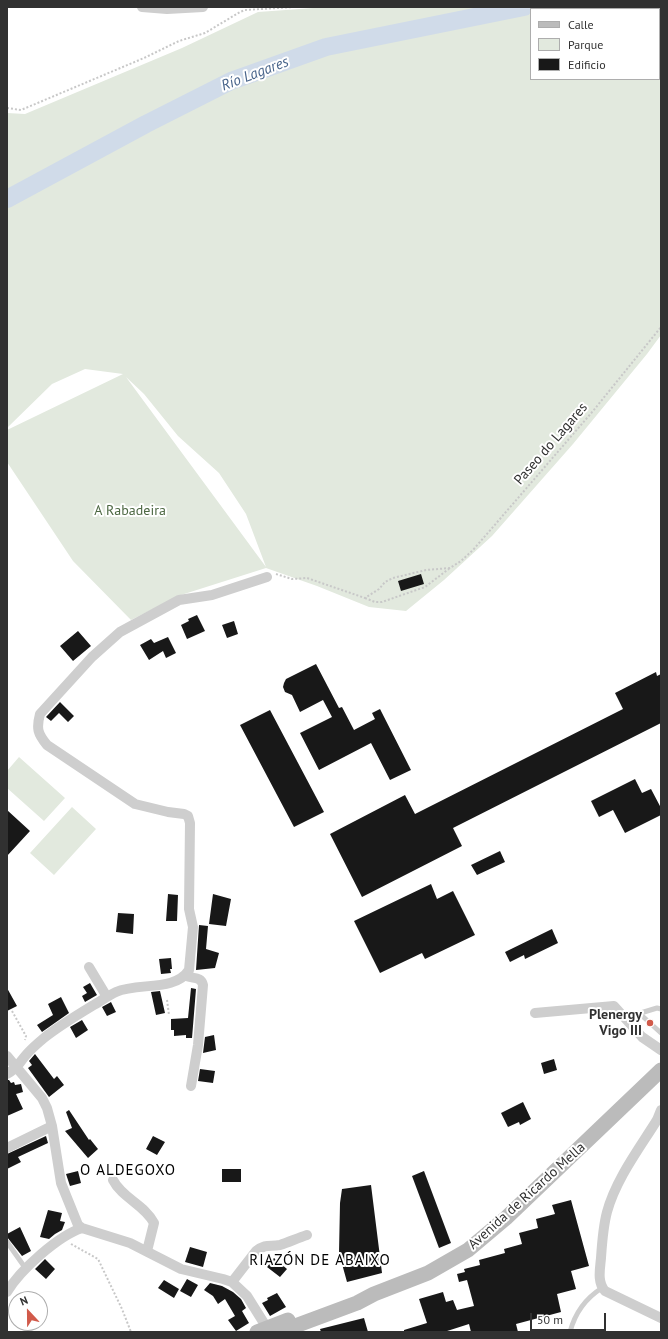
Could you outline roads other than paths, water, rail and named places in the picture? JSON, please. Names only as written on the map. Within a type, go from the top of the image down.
[{"type":"main road","name":"Avenida de Ricardo Mella","points":[[266,1331],[301,1320],[320,1317],[357,1303],[374,1294],[428,1273],[474,1245],[506,1218],[661,1070]]},
{"type":"main road","name":"Avenida de Ricardo Mella","points":[[266,1331],[354,1297],[374,1294]]},
{"type":"street","points":[[142,7],[167,9],[203,7]]},
{"type":"street","points":[[7,1074],[17,1068],[25,1056],[44,1038],[116,992],[133,987],[170,983],[180,980],[186,976],[189,970],[193,927],[189,909],[190,823],[188,816],[135,804],[47,745],[38,732],[40,714],[92,657],[120,632],[179,600],[212,595],[267,577]]},
{"type":"street","points":[[89,967],[107,997]]},
{"type":"street","points":[[186,976],[190,978],[199,978],[203,985],[198,1045],[191,1086]]},
{"type":"street","points":[[535,1013],[614,1006],[642,1037],[661,1050]]},
{"type":"street","points":[[7,1056],[42,1098],[47,1108],[52,1126],[61,1183],[78,1225],[82,1228],[130,1243],[182,1269],[232,1282],[247,1296],[266,1331]]},
{"type":"street","points":[[661,1110],[657,1120],[619,1182],[608,1211],[604,1229],[600,1277],[602,1288],[605,1291],[661,1318]]},
{"type":"street","points":[[7,1148],[52,1126]]},
{"type":"street","points":[[113,1180],[117,1187],[144,1211],[154,1223],[147,1251]]},
{"type":"street","points":[[7,1292],[12,1284],[26,1269],[62,1239],[73,1231],[82,1228]]},
{"type":"street","points":[[232,1282],[260,1248],[267,1245],[279,1245],[307,1235]]},
{"type":"lane","points":[[627,1021],[634,1015],[657,1008],[661,1009]]},
{"type":"lane","points":[[639,1014],[661,1033]]},
{"type":"lane","points":[[7,1242],[26,1269]]},
{"type":"lane","points":[[570,1332],[572,1324],[581,1307],[592,1294],[602,1288]]},
{"type":"waterway","name":"Río Lagares","points":[[7,199],[146,124],[231,81],[326,47],[524,7]]},
{"type":"place","name":"Plenergy Vigo III","points":[[650,1023]]},
{"type":"district","name":"O ALDEGOXO","points":[[128,1171]]},
{"type":"district","name":"RIAZÓN DE ABAIXO","points":[[320,1261]]},
{"type":"park label","name":"A Rabadeira","points":[[130,511]]}]
